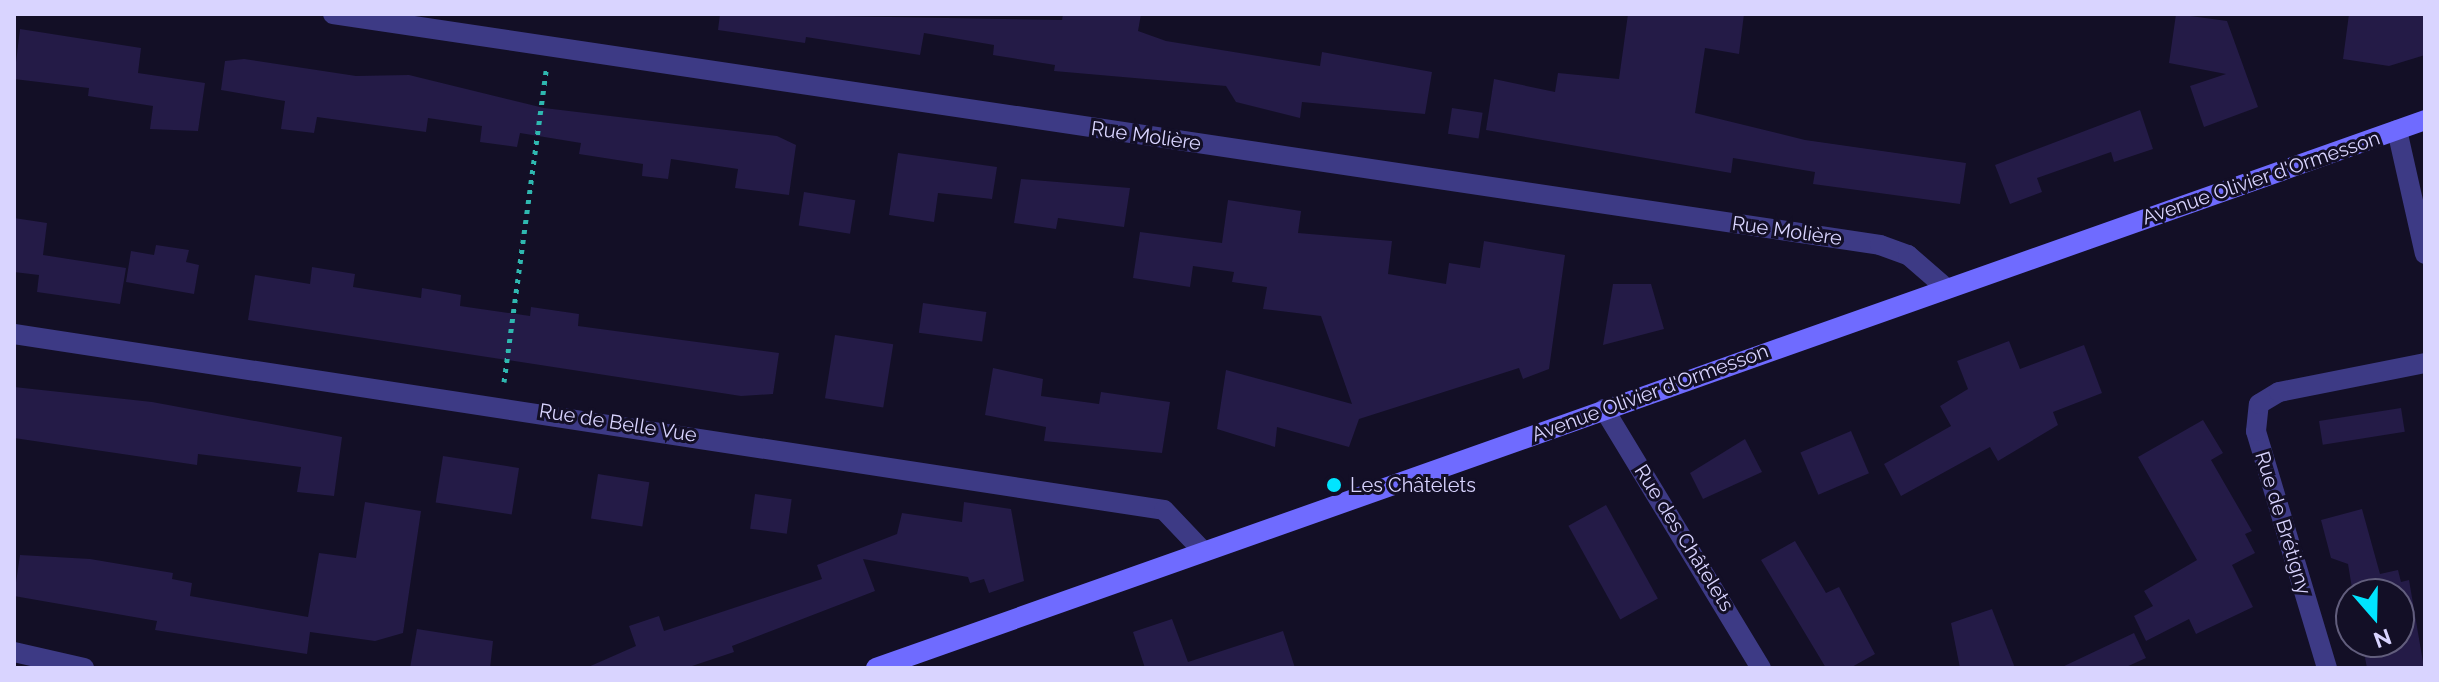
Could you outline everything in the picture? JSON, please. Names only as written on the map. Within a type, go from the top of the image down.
[{"type":"main road","name":"Avenue Olivier d'Ormesson","points":[[876,668],[2425,120]]},
{"type":"street","name":"Rue Molière","points":[[333,14],[1880,245],[1908,255],[1946,288]]},
{"type":"street","points":[[2397,130],[2425,254]]},
{"type":"street","name":"Rue de Belle Vue","points":[[14,334],[501,404],[1164,510],[1203,551]]},
{"type":"street","name":"Rue de Brétigny","points":[[2327,668],[2256,431],[2259,404],[2279,392],[2425,363]]},
{"type":"street","name":"Rue des Châtelets","points":[[1604,409],[1761,668]]},
{"type":"street","points":[[14,652],[84,668]]},
{"type":"path","points":[[501,404],[549,47]]},
{"type":"building","points":[[720,14],[1062,20],[1063,14],[1141,14],[1138,31],[1166,41],[1320,66],[1322,52],[1432,72],[1425,114],[1302,102],[1300,118],[1236,102],[1226,86],[1054,71],[1055,65],[993,55],[994,45],[924,33],[920,55],[806,37],[805,43],[718,30]]},
{"type":"building","points":[[1628,14],[1744,14],[1739,54],[1705,48],[1695,113],[1805,140],[1966,163],[1960,204],[1813,184],[1815,172],[1733,158],[1731,173],[1486,130],[1494,79],[1555,92],[1558,73],[1619,79]]},
{"type":"building","points":[[2176,14],[2227,21],[2258,107],[2204,127],[2190,86],[2226,74],[2169,63]]},
{"type":"building","points":[[2349,14],[2425,14],[2425,55],[2389,66],[2343,59]]},
{"type":"building","points":[[20,29],[141,48],[138,73],[205,83],[198,131],[150,129],[153,106],[88,96],[89,88],[14,79]]},
{"type":"building","points":[[244,59],[356,76],[409,75],[544,108],[777,136],[796,145],[789,195],[735,188],[738,169],[671,159],[668,179],[642,176],[643,164],[579,154],[581,143],[520,133],[517,147],[480,142],[482,126],[428,118],[426,132],[317,117],[314,133],[281,129],[285,101],[221,90],[225,61]]},
{"type":"building","points":[[1452,108],[1483,113],[1479,139],[1448,134]]},
{"type":"building","points":[[2140,110],[2153,149],[2114,162],[2111,152],[2037,178],[2042,192],[2010,204],[1995,165]]},
{"type":"building","points":[[898,153],[997,167],[992,199],[938,193],[934,222],[889,215]]},
{"type":"building","points":[[1021,179],[1130,188],[1124,227],[1058,218],[1056,229],[1014,223]]},
{"type":"building","points":[[804,192],[855,200],[850,234],[799,226]]},
{"type":"building","points":[[1228,200],[1301,211],[1298,233],[1392,241],[1388,274],[1446,284],[1449,263],[1480,268],[1484,241],[1565,255],[1549,369],[1523,379],[1519,368],[1359,419],[1349,447],[1277,427],[1275,447],[1217,429],[1226,370],[1352,404],[1321,316],[1263,309],[1267,287],[1232,282],[1234,272],[1193,266],[1190,287],[1133,278],[1140,232],[1222,243]]},
{"type":"building","points":[[14,218],[47,223],[43,255],[126,268],[120,304],[37,292],[39,275],[14,272]]},
{"type":"building","points":[[156,245],[189,250],[186,262],[199,265],[194,294],[126,282],[131,251],[154,255]]},
{"type":"building","points":[[312,267],[355,274],[353,287],[421,298],[422,288],[461,295],[460,306],[530,316],[531,307],[579,314],[578,326],[779,353],[773,394],[741,396],[248,320],[255,275],[310,284]]},
{"type":"building","points":[[1613,284],[1651,284],[1664,329],[1603,345]]},
{"type":"building","points":[[923,303],[986,312],[982,342],[919,333]]},
{"type":"building","points":[[835,335],[893,344],[883,407],[825,398]]},
{"type":"building","points":[[2009,341],[2020,369],[2084,345],[2102,393],[2053,412],[2058,425],[1998,461],[1990,447],[1901,496],[1884,464],[1951,426],[1940,406],[1968,389],[1957,361]]},
{"type":"building","points":[[993,368],[1043,379],[1041,396],[1099,404],[1101,392],[1170,402],[1162,453],[1044,441],[1046,427],[985,415]]},
{"type":"building","points":[[14,387],[152,402],[342,437],[334,496],[297,492],[301,467],[198,454],[197,465],[14,438]]},
{"type":"building","points":[[2401,408],[2405,432],[2323,445],[2319,421]]},
{"type":"building","points":[[2203,420],[2223,453],[2211,460],[2252,531],[2245,534],[2255,553],[2232,565],[2253,607],[2196,634],[2189,619],[2146,641],[2134,616],[2153,606],[2144,591],[2197,560],[2138,457]]},
{"type":"building","points":[[1851,431],[1869,473],[1818,495],[1800,452]]},
{"type":"building","points":[[1745,439],[1762,472],[1703,499],[1690,473]]},
{"type":"building","points":[[443,456],[519,468],[512,514],[436,502]]},
{"type":"building","points":[[598,474],[649,482],[642,527],[591,518]]},
{"type":"building","points":[[755,494],[792,499],[787,534],[750,529]]},
{"type":"building","points":[[365,502],[421,511],[403,633],[375,641],[310,632],[307,654],[155,630],[157,621],[14,596],[20,555],[90,559],[173,573],[172,579],[192,583],[190,596],[308,617],[319,553],[356,558]]},
{"type":"building","points":[[964,502],[1011,509],[1024,581],[989,593],[984,579],[970,583],[968,577],[863,559],[875,591],[732,646],[734,652],[686,668],[586,668],[636,646],[629,626],[659,616],[664,631],[822,579],[817,565],[897,534],[902,513],[962,522]]},
{"type":"building","points":[[1606,505],[1658,599],[1620,619],[1568,526]]},
{"type":"building","points":[[2362,509],[2380,574],[2398,570],[2400,578],[2350,578],[2348,564],[2331,558],[2321,520]]},
{"type":"building","points":[[1795,541],[1826,593],[1839,587],[1875,654],[1850,668],[1826,668],[1761,560]]},
{"type":"building","points":[[1992,609],[2015,668],[1960,668],[1951,623]]},
{"type":"building","points":[[2415,615],[2424,668],[2367,668],[2365,658],[2415,658]]},
{"type":"building","points":[[1172,619],[1188,662],[1283,631],[1295,668],[1145,668],[1133,632]]},
{"type":"building","points":[[417,629],[493,641],[490,668],[410,668]]},
{"type":"building","points":[[2134,633],[2146,658],[2124,668],[2060,668]]},
{"type":"place","name":"Les Châtelets","points":[[1334,485]]}]
